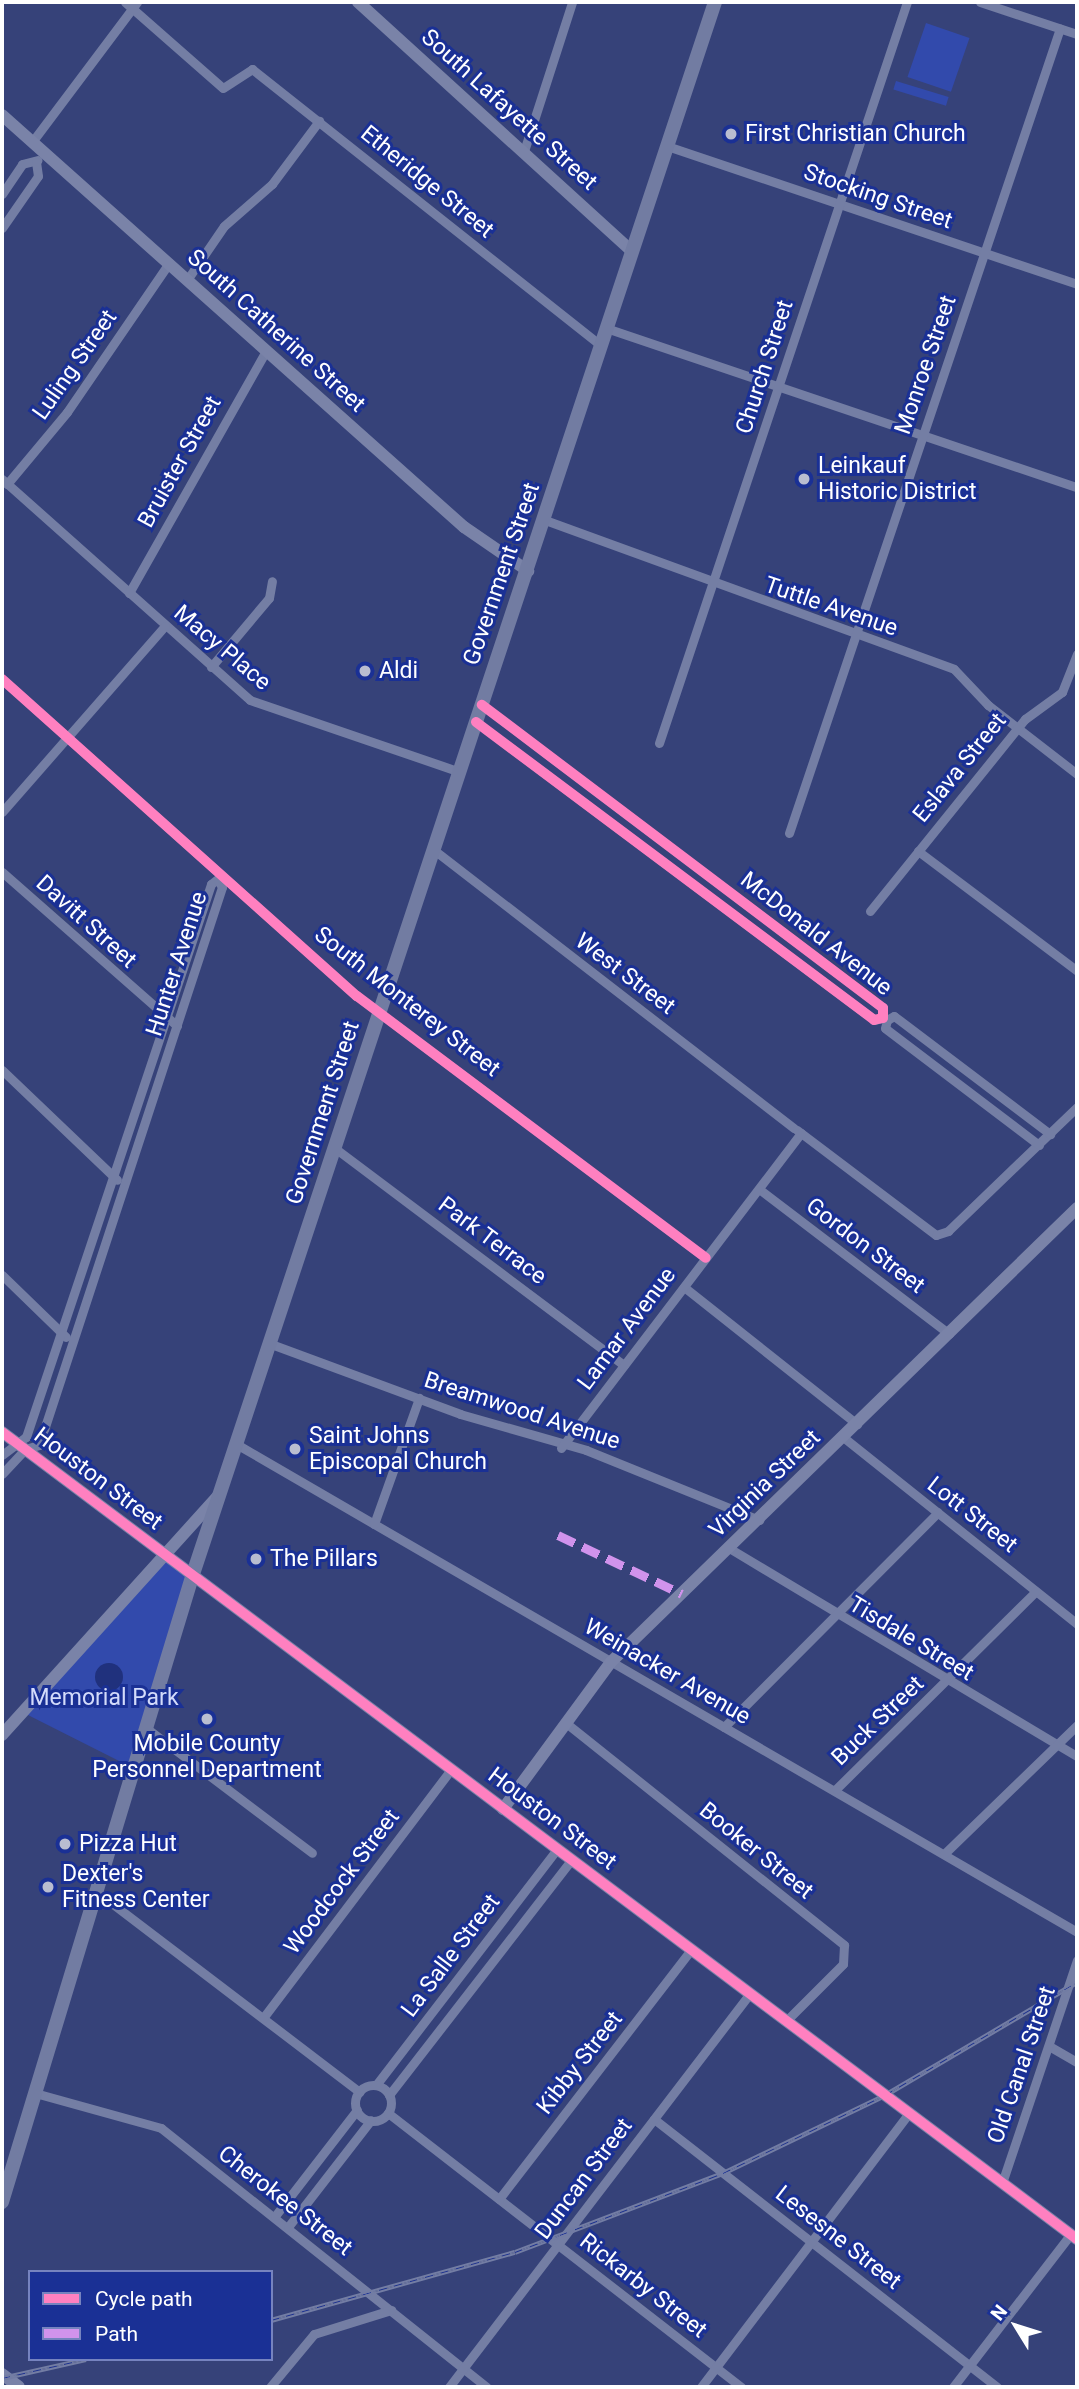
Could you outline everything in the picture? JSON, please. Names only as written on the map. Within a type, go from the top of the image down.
[{"type":"main road","name":"Government Street","points":[[2,2202],[192,1577],[715,2]]},
{"type":"street","name":"South Lafayette Street","points":[[358,2],[631,250]]},
{"type":"street","points":[[524,151],[572,2]]},
{"type":"street","name":"Church Street","points":[[659,743],[907,2]]},
{"type":"street","points":[[980,2],[1077,34]]},
{"type":"street","points":[[32,142],[131,4]]},
{"type":"street","name":"Etheridge Street","points":[[131,4],[229,88],[252,69],[600,345]]},
{"type":"street","name":"Monroe Street","points":[[789,834],[1060,27]]},
{"type":"street","name":"South Catherine Street","points":[[2,116],[32,142],[40,158],[169,263],[464,527],[528,570]]},
{"type":"street","points":[[187,280],[224,226],[272,184],[319,121]]},
{"type":"street","name":"Stocking Street","points":[[667,146],[1077,285]]},
{"type":"street","points":[[2,194],[22,164],[40,158],[38,176],[2,228]]},
{"type":"street","name":"Luling Street","points":[[5,482],[67,412],[169,263]]},
{"type":"street","points":[[606,328],[1077,487]]},
{"type":"street","name":"Bruister Street","points":[[129,593],[266,351]]},
{"type":"street","name":"Macy Place","points":[[5,482],[211,667],[259,706],[460,772]]},
{"type":"street","name":"Tuttle Avenue","points":[[545,520],[712,585],[954,669],[1017,728],[1077,774]]},
{"type":"street","points":[[211,667],[269,598],[272,581]]},
{"type":"street","points":[[2,812],[165,626]]},
{"type":"street","name":"Eslava Street","points":[[870,911],[1017,728],[1067,686],[1077,654]]},
{"type":"street","name":"South Monterey Street","points":[[2,679],[220,878],[381,1012],[706,1258]]},
{"type":"street","name":"McDonald Avenue","points":[[476,722],[874,1020],[883,1017],[883,1008],[482,705]]},
{"type":"street","name":"West Street","points":[[434,850],[936,1235],[948,1231],[1039,1145]]},
{"type":"street","points":[[918,851],[1077,971]]},
{"type":"street","name":"Davitt Street","points":[[2,872],[166,1020],[177,1026]]},
{"type":"street","name":"Hunter Avenue","points":[[2,1455],[20,1445],[39,1445],[222,887],[220,878],[211,884],[26,1437],[20,1445],[2,1474]]},
{"type":"street","name":"McDonald Avenue","points":[[1039,1145],[885,1028],[887,1020],[894,1016],[1050,1133]]},
{"type":"street","points":[[2,1070],[114,1179],[125,1184]]},
{"type":"street","points":[[1039,1145],[1077,1107]]},
{"type":"street","name":"Lamar Avenue","points":[[561,1448],[759,1189],[797,1130]]},
{"type":"street","name":"Park Terrace","points":[[335,1149],[625,1364]]},
{"type":"street","name":"Gordon Street","points":[[759,1189],[948,1334]]},
{"type":"street","name":"Virginia Street","points":[[503,1809],[611,1662],[1077,1208]]},
{"type":"street","points":[[2,1275],[62,1335],[73,1340]]},
{"type":"street","points":[[684,1287],[857,1424]]},
{"type":"street","name":"Breamwood Avenue","points":[[271,1343],[561,1448],[599,1455],[759,1520]]},
{"type":"street","points":[[374,1524],[419,1398]]},
{"type":"street","name":"Houston Street","points":[[2,1432],[1074,2236]]},
{"type":"street","name":"Lott Street","points":[[843,1437],[1077,1624]]},
{"type":"street","name":"Weinacker Avenue","points":[[238,1445],[611,1662],[836,1789],[1077,1932]]},
{"type":"street","points":[[2,1734],[220,1493]]},
{"type":"street","points":[[724,1727],[938,1512]]},
{"type":"street","name":"Tisdale Street","points":[[729,1548],[945,1682],[1077,1756]]},
{"type":"street","name":"Buck Street","points":[[836,1789],[1036,1591]]},
{"type":"street","name":"Booker Street","points":[[566,1723],[844,1945],[843,1964],[786,2021]]},
{"type":"street","points":[[944,1854],[1077,1725]]},
{"type":"street","points":[[145,1727],[312,1853]]},
{"type":"street","name":"Woodcock Street","points":[[263,2018],[451,1769]]},
{"type":"street","name":"La Salle Street","points":[[376,2085],[557,1849]]},
{"type":"street","name":"La Salle Street","points":[[389,2095],[571,1860]]},
{"type":"street","points":[[97,1892],[360,2092]]},
{"type":"street","name":"Kibby Street","points":[[499,2199],[691,1950]]},
{"type":"street","name":"Old Canal Street","points":[[1002,2183],[1077,1960]]},
{"type":"street","points":[[456,1980],[470,1991]]},
{"type":"street","name":"Duncan Street","points":[[449,2387],[750,1994]]},
{"type":"street","points":[[1049,2046],[1077,2062]]},
{"type":"street","points":[[288,2227],[371,2120],[388,2113],[389,2095],[376,2085],[360,2092]]},
{"type":"street","points":[[275,2216],[357,2110],[360,2092]]},
{"type":"street","name":"Cherokee Street","points":[[35,2093],[152,2123],[275,2216],[487,2387]]},
{"type":"street","points":[[357,2110],[371,2120]]},
{"type":"street","name":"Rickarby Street","points":[[388,2113],[741,2387]]},
{"type":"street","points":[[701,2387],[909,2113]]},
{"type":"street","name":"Lesesne Street","points":[[654,2119],[997,2387]]},
{"type":"street","points":[[953,2387],[1074,2236]]},
{"type":"street","points":[[270,2387],[314,2334],[391,2310]]},
{"type":"street","points":[[2,2374],[19,2387]]},
{"type":"green space","points":[[926,23],[969,38],[951,92],[907,77]]},
{"type":"green space","points":[[896,81],[949,97],[946,106],[893,90]]},
{"type":"green space","name":"Memorial Park","points":[[165,1555],[192,1577],[133,1768],[22,1712]]},
{"type":"shaded area","points":[[109,1663],[119,1667],[123,1677],[119,1687],[109,1691],[99,1687],[95,1677],[99,1667]]},
{"type":"railway","points":[[273,2319],[515,2252],[723,2173],[885,2095],[1077,1982]]},
{"type":"railway","points":[[2,2378],[77,2361]]},
{"type":"marked path","points":[[558,1535],[682,1594]]},
{"type":"cycle path","points":[[2,679],[357,996],[706,1258]]},
{"type":"cycle path","points":[[476,722],[874,1020],[883,1018],[883,1008],[482,705]]},
{"type":"cycle path","points":[[2,1432],[1077,2239]]},
{"type":"place","name":"First Christian Church","points":[[731,134]]},
{"type":"place","name":"Leinkauf Historic District","points":[[804,479]]},
{"type":"place","name":"Aldi","points":[[365,671]]},
{"type":"place","name":"Saint Johns Episcopal Church","points":[[295,1449]]},
{"type":"place","name":"The Pillars","points":[[256,1559]]},
{"type":"place","name":"Mobile County Personnel Department","points":[[207,1719]]},
{"type":"place","name":"Pizza Hut","points":[[65,1844]]},
{"type":"place","name":"Dexter's Fitness Center","points":[[48,1887]]}]
